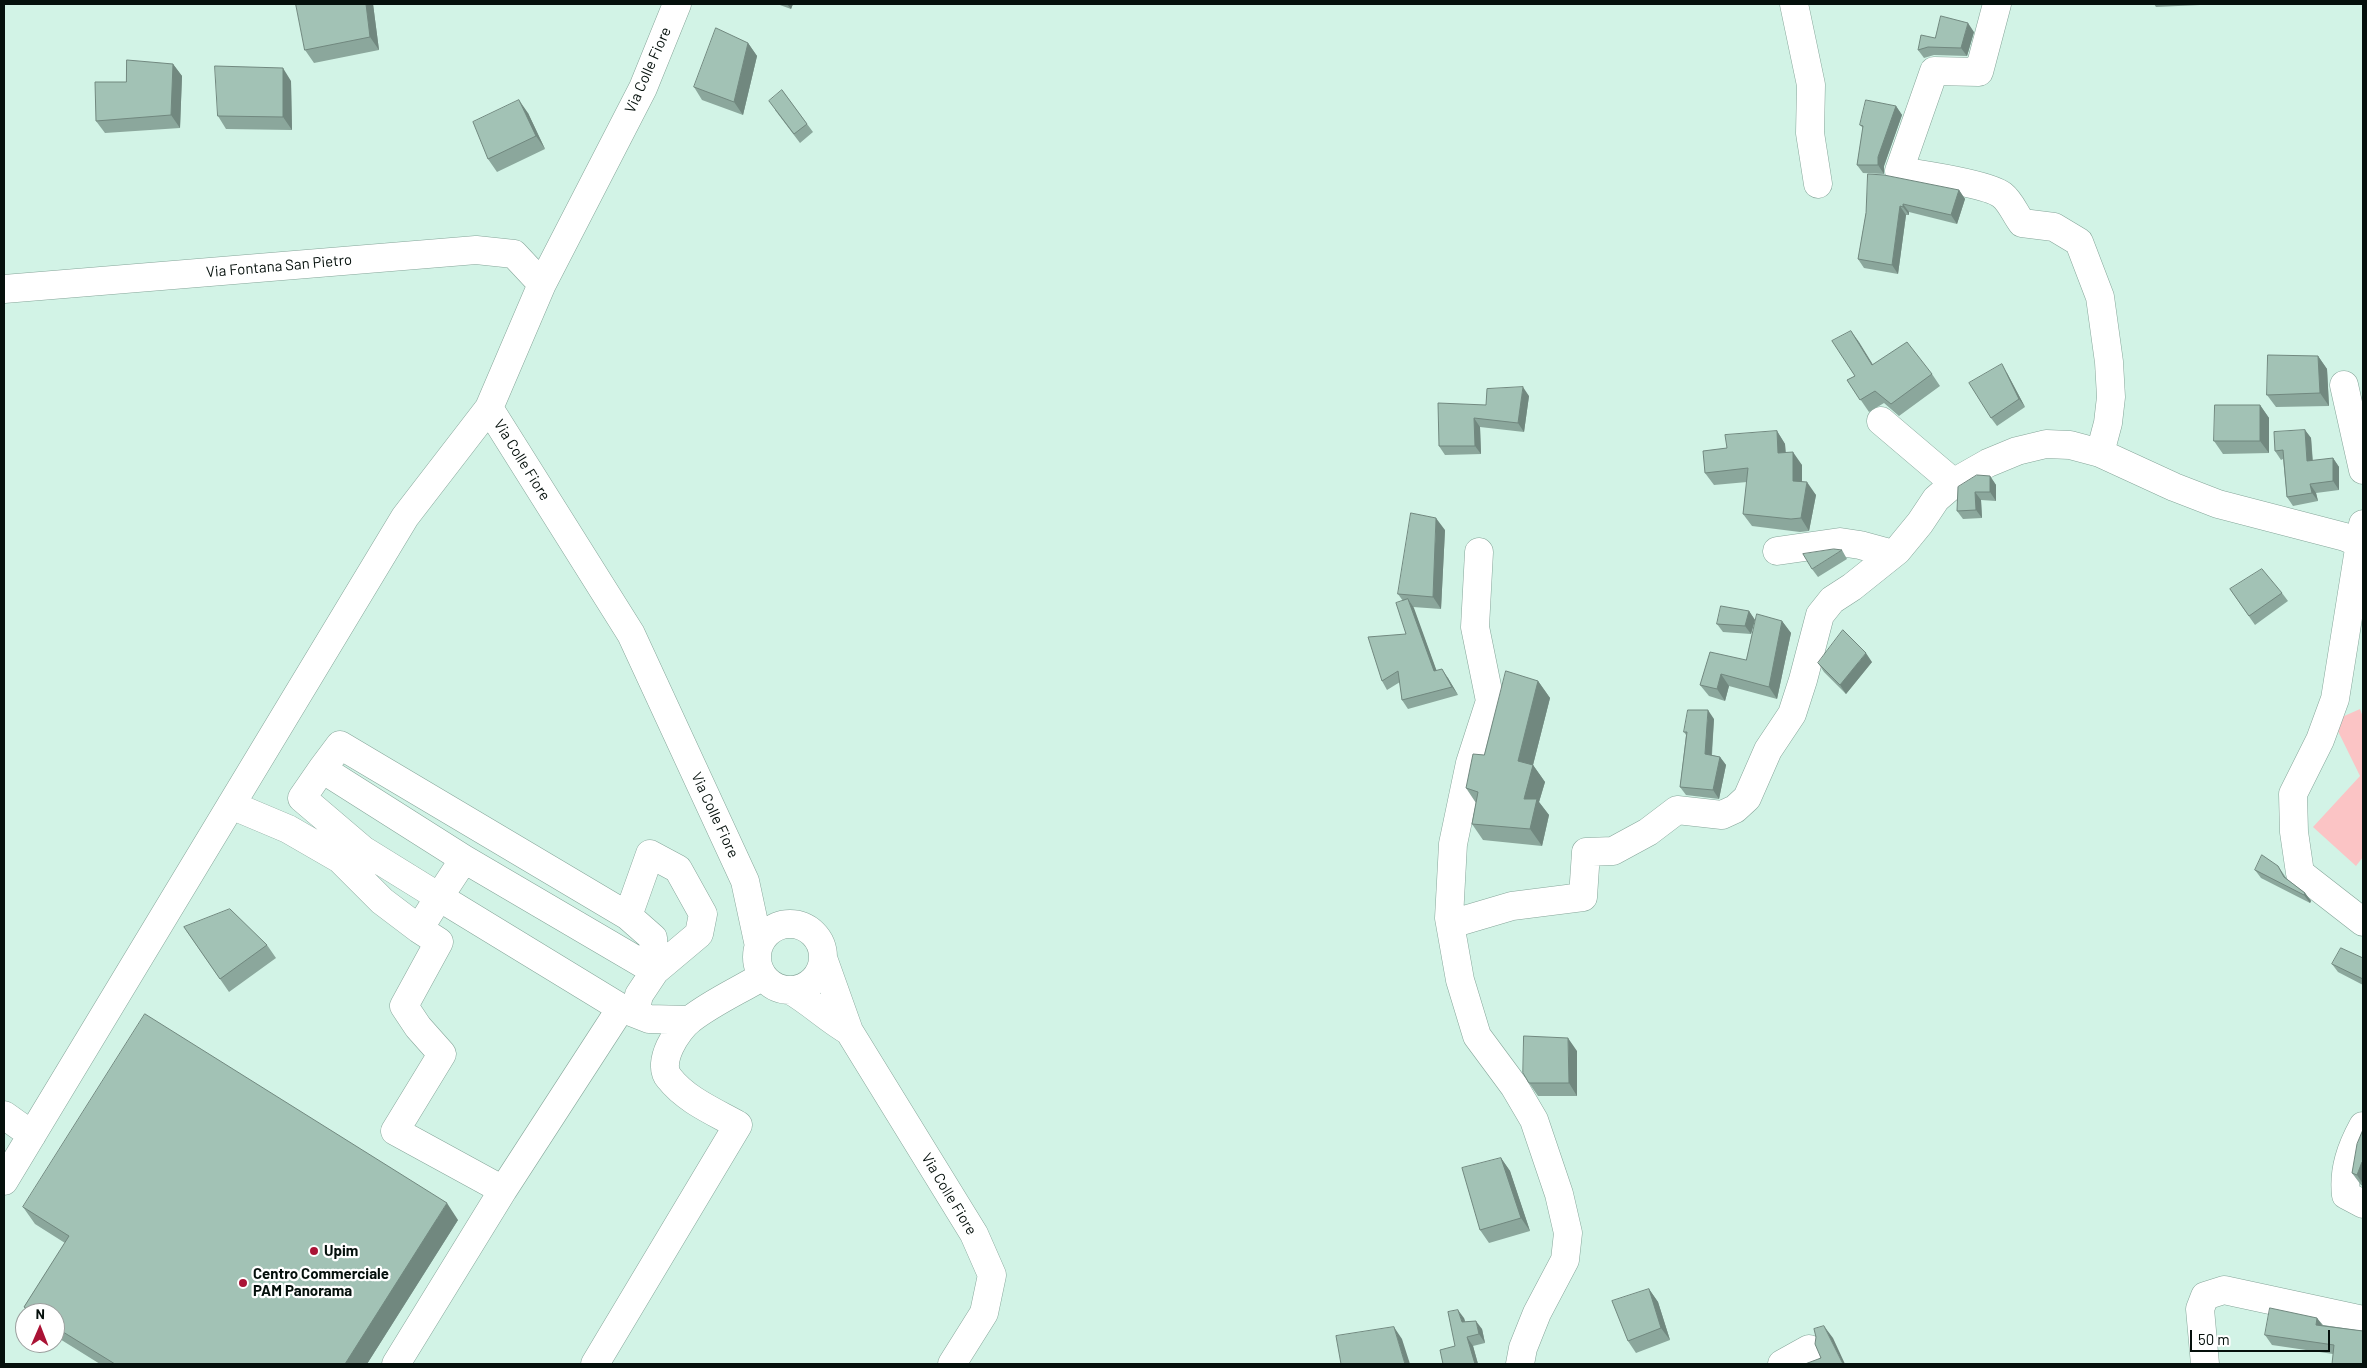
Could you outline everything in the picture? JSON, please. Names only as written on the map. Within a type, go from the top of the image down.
[{"type":"street","name":"Via Colle Fiore","points":[[677,4],[643,88],[542,284],[489,408],[631,634],[745,881],[759,946]]},
{"type":"street","points":[[1794,4],[1810,85],[1810,133],[1818,184]]},
{"type":"street","points":[[1997,4],[1979,72],[1934,71],[1899,171],[1929,175],[2001,194],[2022,223],[2054,227],[2079,242],[2100,297],[2109,362],[2111,397],[2108,423],[2100,453]]},
{"type":"street","name":"Via Fontana San Pietro","points":[[4,289],[476,250],[514,254],[542,284]]},
{"type":"street","points":[[2344,385],[2363,470]]},
{"type":"street","points":[[4,1181],[405,517],[489,408]]},
{"type":"street","points":[[1881,421],[1954,483]]},
{"type":"street","points":[[1450,924],[1512,906],[1582,897],[1586,852],[1613,851],[1648,832],[1677,810],[1722,815],[1735,810],[1747,798],[1768,750],[1792,714],[1820,615],[1832,600],[1893,554],[1920,523],[1936,499],[1954,483],[1988,463],[2017,451],[2046,444],[2070,445],[2100,453],[2174,487],[2218,504],[2307,527],[2362,537],[2335,699],[2320,740],[2293,794],[2294,832],[2300,873],[2363,922]]},
{"type":"street","points":[[1777,551],[1840,542],[1860,544],[1893,554]]},
{"type":"street","points":[[1479,552],[1475,627],[1490,701],[1470,763],[1453,844],[1450,924],[1460,980],[1477,1036],[1514,1086],[1534,1120],[1559,1194],[1568,1233],[1565,1260],[1537,1313],[1523,1348],[1520,1364]]},
{"type":"street","points":[[655,971],[653,938],[628,916],[340,745],[302,798],[363,850],[628,1010],[649,1018],[689,1020]]},
{"type":"street","points":[[322,769],[464,859],[655,971]]},
{"type":"street","points":[[231,805],[288,828],[340,859],[382,901],[429,936]]},
{"type":"street","points":[[396,1364],[503,1190],[655,971],[699,934],[703,914],[678,869],[650,854],[628,916]]},
{"type":"street","points":[[464,859],[438,897],[429,936],[404,1006],[418,1027],[442,1054],[395,1131],[503,1190]]},
{"type":"street","name":"Via Colle Fiore","points":[[745,881],[791,925]]},
{"type":"street","points":[[791,925],[801,926],[816,936],[822,948],[823,958],[817,977],[800,989],[790,990],[774,985],[763,976],[758,962],[759,946],[772,930],[781,926],[791,925]]},
{"type":"street","name":"Via Colle Fiore","points":[[823,958],[849,1031],[974,1234],[992,1275],[984,1313],[952,1364]]},
{"type":"street","points":[[595,1364],[738,1125],[688,1096],[667,1077],[664,1062],[668,1049],[689,1020],[763,976]]},
{"type":"street","name":"Via Colle Fiore","points":[[790,990],[809,1001],[837,1024],[849,1031]]},
{"type":"street","points":[[4,1115],[32,1135]]},
{"type":"street","points":[[2363,1126],[2356,1138],[2344,1177],[2346,1195],[2363,1204]]},
{"type":"street","points":[[2205,1364],[2200,1309],[2205,1296],[2224,1290],[2363,1320]]},
{"type":"street","points":[[1782,1364],[1809,1349]]},
{"type":"shaded area","points":[[2360,709],[2363,717],[2363,857],[2356,866],[2313,827],[2360,776],[2333,721]]},
{"type":"building","points":[[296,4],[366,4],[370,37],[305,50]]},
{"type":"building","points":[[1941,16],[1968,23],[1961,48],[1928,47],[1918,50],[1921,35],[1935,38]]},
{"type":"building","points":[[716,28],[748,43],[734,102],[694,87]]},
{"type":"building","points":[[127,60],[173,64],[171,115],[96,121],[95,82],[126,82]]},
{"type":"building","points":[[215,66],[283,68],[283,117],[218,116]]},
{"type":"building","points":[[782,90],[807,124],[794,134],[769,101]]},
{"type":"building","points":[[519,100],[536,136],[488,159],[473,122]]},
{"type":"building","points":[[1866,100],[1896,106],[1878,157],[1878,165],[1857,165],[1863,126],[1860,125]]},
{"type":"building","points":[[1868,174],[1884,175],[1959,190],[1951,215],[1903,204],[1903,207],[1900,206],[1892,265],[1858,259],[1866,213]]},
{"type":"building","points":[[1851,331],[1872,365],[1907,342],[1932,374],[1891,404],[1875,391],[1860,400],[1847,380],[1855,376],[1832,341]]},
{"type":"building","points":[[2268,355],[2318,356],[2320,393],[2267,395]]},
{"type":"building","points":[[2002,364],[2019,399],[1991,418],[1969,383]]},
{"type":"building","points":[[1523,387],[1518,423],[1474,418],[1475,446],[1439,446],[1438,403],[1486,405],[1487,389]]},
{"type":"building","points":[[2215,405],[2260,405],[2260,441],[2214,441]]},
{"type":"building","points":[[2305,430],[2307,461],[2333,458],[2333,481],[2310,484],[2312,493],[2287,497],[2283,450],[2275,451],[2274,432]]},
{"type":"building","points":[[1777,431],[1778,453],[1793,452],[1793,481],[1807,482],[1801,518],[1791,519],[1743,514],[1748,468],[1705,473],[1703,451],[1727,448],[1725,435]]},
{"type":"building","points":[[1977,475],[1990,476],[1990,492],[1975,492],[1976,510],[1957,511],[1958,487]]},
{"type":"building","points":[[1411,513],[1436,518],[1433,597],[1398,594]]},
{"type":"building","points":[[1834,549],[1842,550],[1812,569],[1803,554]]},
{"type":"building","points":[[2262,569],[2282,593],[2249,616],[2230,589]]},
{"type":"building","points":[[1408,599],[1434,671],[1442,669],[1452,687],[1402,700],[1398,671],[1382,681],[1368,637],[1406,634],[1396,603]]},
{"type":"building","points":[[1721,606],[1749,611],[1745,626],[1717,624]]},
{"type":"building","points":[[1757,614],[1782,621],[1769,687],[1721,674],[1717,689],[1700,685],[1710,652],[1746,660]]},
{"type":"building","points":[[1843,630],[1866,653],[1840,685],[1818,663]]},
{"type":"building","points":[[1506,671],[1538,681],[1518,761],[1533,765],[1524,799],[1537,799],[1530,829],[1472,824],[1478,792],[1466,788],[1473,754],[1484,755]]},
{"type":"building","points":[[1688,710],[1708,710],[1705,754],[1720,757],[1713,790],[1680,787],[1687,732],[1684,732]]},
{"type":"building","points":[[2262,855],[2278,866],[2284,877],[2305,893],[2304,895],[2255,870]]},
{"type":"building","points":[[230,909],[267,945],[220,979],[184,927]]},
{"type":"building","points":[[2341,948],[2363,958],[2363,979],[2332,964]]},
{"type":"building","points":[[145,1014],[447,1203],[345,1364],[115,1364],[65,1333],[65,1303],[27,1303],[69,1236],[23,1207]]},
{"type":"building","points":[[1524,1036],[1568,1038],[1569,1083],[1529,1083],[1523,1073]]},
{"type":"building","points":[[2363,1130],[2363,1162],[2357,1175],[2352,1173],[2357,1144]]},
{"type":"building","points":[[1501,1158],[1521,1218],[1480,1230],[1462,1168]]},
{"type":"building","points":[[1649,1289],[1661,1328],[1628,1341],[1612,1301]]},
{"type":"building","points":[[2270,1308],[2317,1318],[2316,1325],[2363,1331],[2363,1364],[2332,1364],[2334,1345],[2265,1335]]},
{"type":"building","points":[[1458,1310],[1462,1322],[1476,1321],[1479,1334],[1467,1337],[1475,1364],[1443,1364],[1440,1350],[1455,1346],[1448,1312]]},
{"type":"building","points":[[1824,1326],[1843,1364],[1805,1364],[1821,1358],[1815,1344],[1814,1329]]},
{"type":"building","points":[[1394,1327],[1405,1364],[1341,1364],[1336,1336]]},
{"type":"place","name":"Upim","points":[[314,1251]]},
{"type":"place","name":"Centro Commerciale PAM Panorama","points":[[243,1283]]}]
